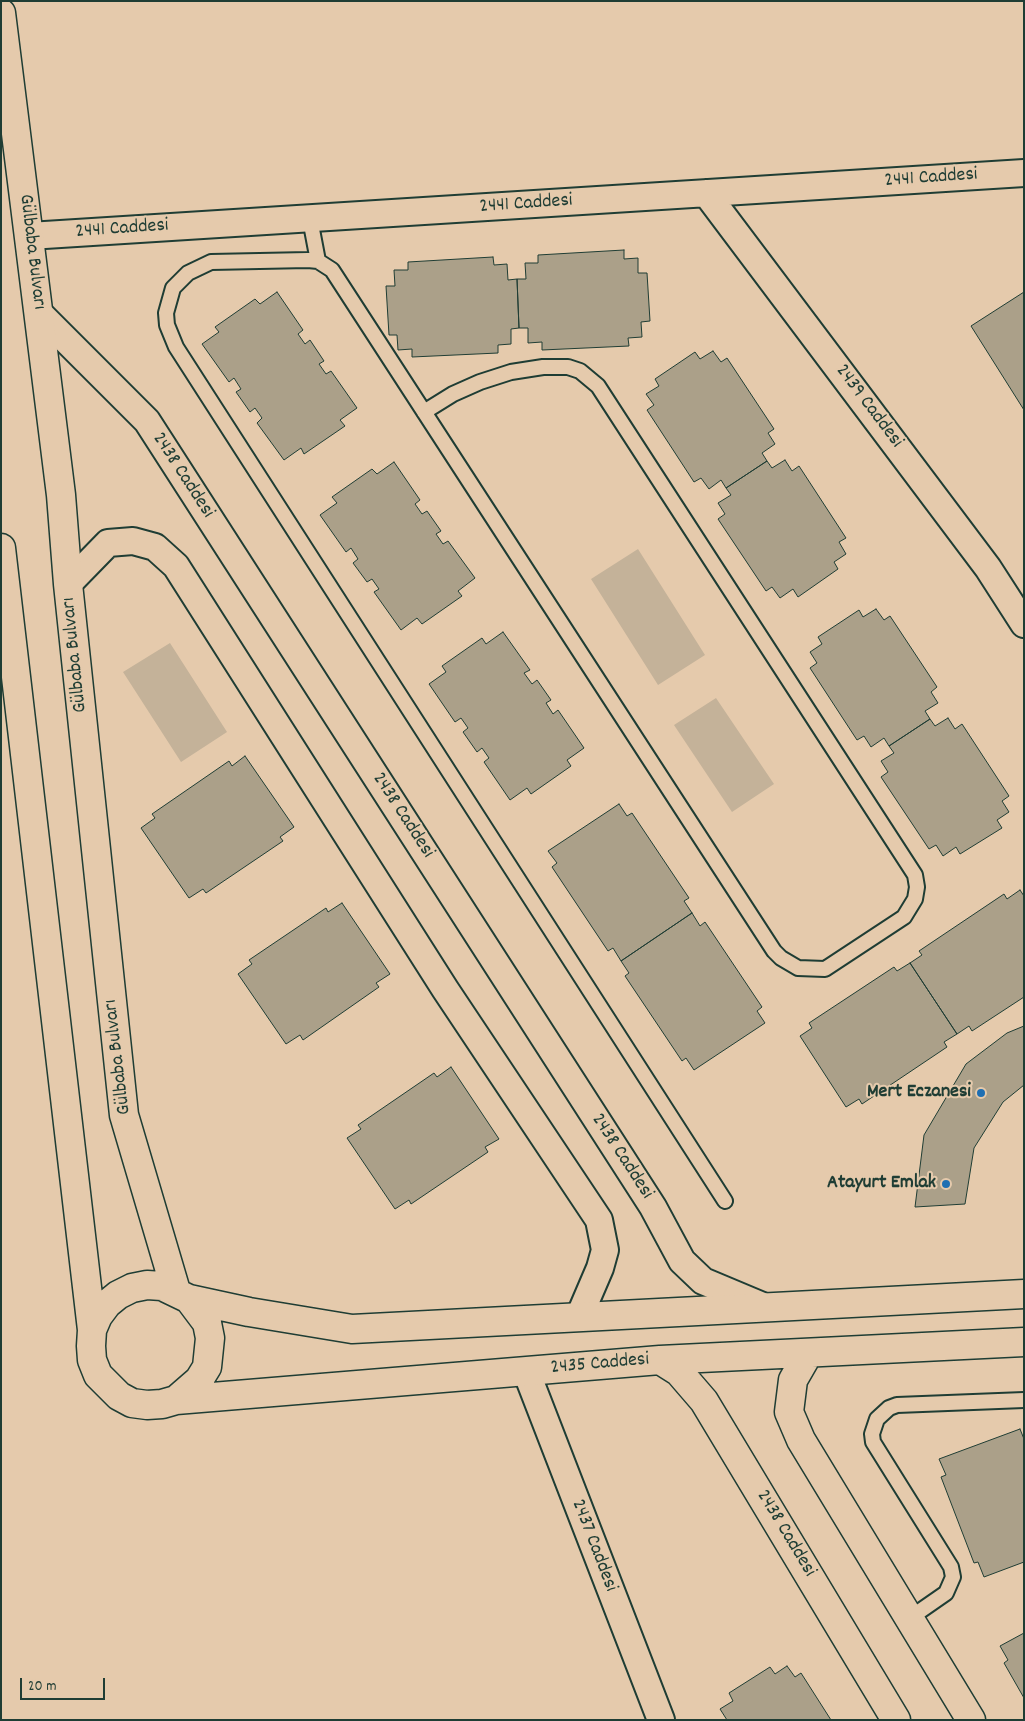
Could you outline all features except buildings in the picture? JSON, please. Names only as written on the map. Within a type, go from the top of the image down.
[{"type":"street","name":"Gülbaba Bulvarı","points":[[1,13],[61,496],[68,584],[124,1115],[182,1295],[199,1310],[207,1323],[210,1338],[207,1367],[199,1380],[176,1400]]},
{"type":"street","name":"2441 Caddesi","points":[[29,236],[1024,173]]},
{"type":"street","name":"2439 Caddesi","points":[[706,193],[988,568],[1024,624]]},
{"type":"street","name":"2438 Caddesi","points":[[38,314],[147,421],[653,1207],[682,1260],[703,1281],[765,1307]]},
{"type":"street","points":[[68,584],[108,543],[133,541],[156,547],[176,566],[445,988],[599,1220],[605,1250],[600,1268],[579,1317]]},
{"type":"street","points":[[1,548],[92,1330],[92,1360],[98,1375],[119,1396],[132,1402],[147,1405],[176,1400]]},
{"type":"street","points":[[92,1330],[106,1304],[125,1291],[147,1285],[162,1286],[182,1295],[250,1312],[352,1329],[1024,1294]]},
{"type":"street","name":"2435 Caddesi","points":[[176,1400],[660,1360],[1024,1342]]},
{"type":"street","points":[[808,1354],[793,1380],[789,1412],[801,1440],[971,1720]]},
{"type":"street","name":"2438 Caddesi","points":[[660,1360],[679,1372],[704,1402],[896,1720]]},
{"type":"street","name":"2437 Caddesi","points":[[526,1372],[660,1720]]},
{"type":"lane","points":[[310,219],[318,261]]},
{"type":"lane","points":[[424,412],[453,394],[480,382],[511,372],[543,367],[568,367],[580,371],[598,386],[915,875],[917,887],[915,899],[904,917],[825,969],[798,968],[781,958],[424,412],[332,270],[318,261],[211,262],[188,273],[173,288],[166,313],[170,337],[725,1201]]},
{"type":"lane","points":[[910,1618],[946,1593],[951,1586],[952,1572],[951,1567],[873,1442],[872,1434],[877,1419],[889,1408],[897,1405],[1024,1400]]},
{"type":"shaded area","points":[[638,549],[705,655],[658,685],[591,579]]},
{"type":"shaded area","points":[[170,643],[227,732],[181,762],[123,672]]},
{"type":"shaded area","points":[[716,698],[774,784],[732,812],[674,725]]},
{"type":"place","name":"Mert Eczanesi","points":[[981,1093]]},
{"type":"place","name":"Atayurt Emlak","points":[[946,1184]]}]
